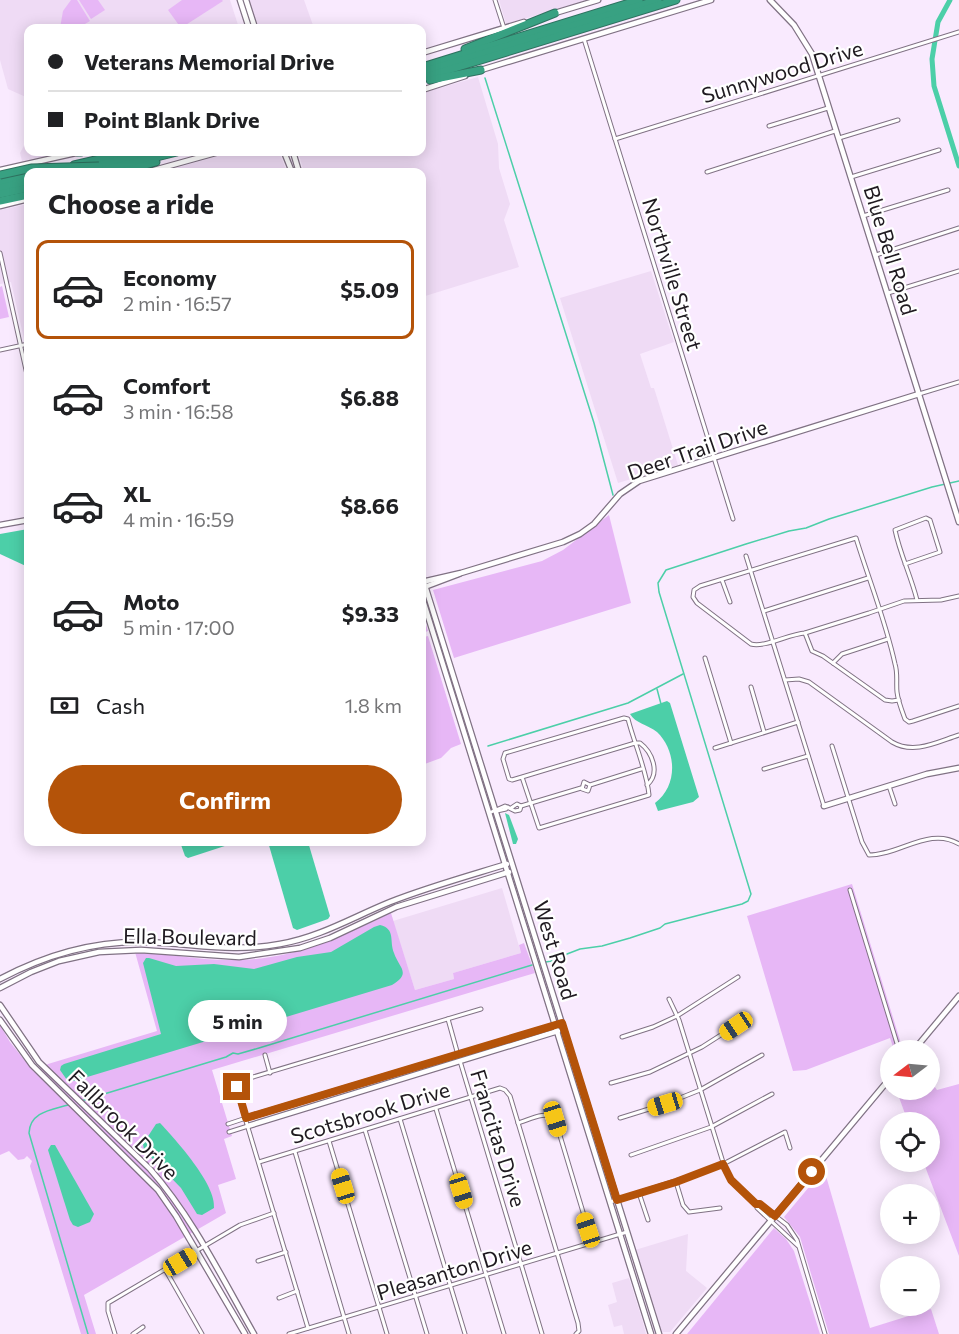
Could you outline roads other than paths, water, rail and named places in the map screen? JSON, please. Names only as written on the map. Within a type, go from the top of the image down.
[{"type":"highway","points":[[426,66],[639,0]]},
{"type":"highway","points":[[426,71],[658,0]]},
{"type":"highway","points":[[426,79],[676,0]]},
{"type":"highway","points":[[456,56],[463,50],[555,13]]},
{"type":"highway","points":[[426,79],[482,70]]},
{"type":"highway","points":[[61,168],[126,156]]},
{"type":"highway","points":[[99,168],[129,156]]},
{"type":"highway","points":[[102,168],[160,156]]},
{"type":"highway","points":[[135,168],[173,156]]},
{"type":"highway","points":[[0,175],[24,170]]},
{"type":"highway","points":[[2,185],[24,177]]},
{"type":"highway","points":[[2,185],[24,182]]},
{"type":"highway","points":[[0,194],[24,189]]},
{"type":"highway","points":[[0,201],[24,196]]},
{"type":"main road","points":[[240,0],[248,24]]},
{"type":"main road","points":[[246,0],[254,24]]},
{"type":"main road","points":[[426,52],[555,13],[574,5],[598,0]]},
{"type":"main road","points":[[426,89],[711,0]]},
{"type":"main road","name":"Blue Bell Road","points":[[770,0],[794,25],[812,54],[820,76],[948,487],[957,507],[959,522]]},
{"type":"main road","points":[[0,170],[62,156]]},
{"type":"main road","points":[[161,168],[205,156]]},
{"type":"main road","points":[[0,206],[24,201]]},
{"type":"main road","name":"Deer Trail Drive","points":[[426,582],[573,537],[594,524],[620,494],[639,481],[919,394]]},
{"type":"main road","points":[[0,525],[24,521]]},
{"type":"main road","name":"West Road","points":[[426,591],[659,1334]]},
{"type":"main road","name":"West Road","points":[[426,610],[651,1334]]},
{"type":"main road","points":[[433,633],[440,630]]},
{"type":"main road","points":[[461,723],[468,722]]},
{"type":"main road","points":[[474,766],[481,764]]},
{"type":"main road","points":[[824,806],[927,774],[959,768]]},
{"type":"main road","name":"Ella Boulevard","points":[[0,979],[28,965],[75,949],[98,945],[141,942],[227,949],[278,945],[308,938],[392,902],[512,862]]},
{"type":"main road","name":"Ella Boulevard","points":[[0,988],[32,972],[77,957],[106,952],[141,950],[227,957],[280,952],[319,943],[395,908],[514,870]]},
{"type":"main road","points":[[443,884],[445,891]]},
{"type":"main road","points":[[392,902],[395,908]]},
{"type":"main road","points":[[141,942],[141,950]]},
{"type":"main road","points":[[278,945],[280,952]]},
{"type":"main road","points":[[75,949],[77,957]]},
{"type":"main road","points":[[922,1040],[959,996]]},
{"type":"main road","name":"Fallbrook Drive","points":[[0,1005],[33,1055],[164,1185],[204,1247],[254,1334]]},
{"type":"main road","name":"Fallbrook Drive","points":[[0,1020],[28,1060],[158,1190],[198,1251],[245,1334]]},
{"type":"main road","points":[[246,1118],[562,1023]]},
{"type":"main road","points":[[248,1126],[564,1030]]},
{"type":"main road","points":[[28,1060],[33,1055]]},
{"type":"main road","points":[[380,1078],[382,1086]]},
{"type":"main road","points":[[574,1089],[581,1086]]},
{"type":"main road","points":[[676,1334],[880,1090]]},
{"type":"main road","points":[[67,1101],[71,1094]]},
{"type":"main road","points":[[317,1097],[319,1105]]},
{"type":"main road","points":[[589,1137],[597,1135]]},
{"type":"main road","points":[[158,1190],[164,1185]]},
{"type":"main road","points":[[634,1280],[641,1278]]},
{"type":"main road","points":[[223,1296],[230,1292]]},
{"type":"main road","points":[[646,1318],[655,1323]]},
{"type":"street","points":[[495,0],[504,28]]},
{"type":"street","name":"Sunnywood Drive","points":[[615,139],[959,32]]},
{"type":"street","name":"Northville Street","points":[[584,38],[733,519]]},
{"type":"street","points":[[769,126],[830,107]]},
{"type":"street","points":[[839,138],[898,120]]},
{"type":"street","points":[[707,172],[837,131]]},
{"type":"street","points":[[851,177],[939,150]]},
{"type":"street","points":[[863,216],[948,189]]},
{"type":"street","points":[[876,255],[959,228]]},
{"type":"street","points":[[0,253],[24,360]]},
{"type":"street","points":[[888,293],[959,271]]},
{"type":"street","points":[[0,350],[24,345]]},
{"type":"street","name":"Deer Trail Drive","points":[[919,394],[959,382]]},
{"type":"street","points":[[905,564],[940,552],[930,520],[926,518],[895,530],[905,564],[917,600]]},
{"type":"street","points":[[958,595],[941,600],[904,601],[878,610],[805,633],[757,646],[751,644],[694,600],[694,591],[700,586],[856,538],[878,610],[896,665],[898,700],[905,719],[909,722],[959,706]]},
{"type":"street","points":[[746,556],[824,806]]},
{"type":"street","points":[[764,611],[868,578]]},
{"type":"street","points":[[722,580],[730,602]]},
{"type":"street","points":[[805,633],[812,651],[885,700],[898,700]]},
{"type":"street","points":[[833,663],[842,654],[888,639]]},
{"type":"street","points":[[705,658],[731,743]]},
{"type":"street","points":[[785,680],[799,679],[809,682],[892,742],[904,748],[915,748],[959,735]]},
{"type":"street","points":[[752,687],[764,732]]},
{"type":"street","points":[[522,777],[537,825],[542,828],[649,795],[647,785],[634,743],[628,720],[624,718],[506,753],[504,756],[511,780],[634,743],[640,743],[653,759],[654,773],[647,785]]},
{"type":"street","points":[[715,748],[798,722]]},
{"type":"street","points":[[832,746],[869,855],[936,837],[951,839],[959,844]]},
{"type":"street","points":[[764,769],[808,756]]},
{"type":"street","points":[[488,813],[505,806],[518,804],[521,806],[581,788],[584,782],[590,785],[642,769]]},
{"type":"street","points":[[889,785],[894,804]]},
{"type":"street","points":[[850,890],[896,1040]]},
{"type":"street","points":[[622,1037],[677,1016],[738,977]]},
{"type":"street","points":[[669,999],[677,1016],[723,1164],[731,1180],[756,1204],[757,1208],[793,1232],[825,1334]]},
{"type":"street","points":[[309,1328],[237,1091],[237,1084],[243,1080],[481,1009]]},
{"type":"street","points":[[611,1083],[650,1072],[713,1041],[749,1017]]},
{"type":"street","name":"Francitas Drive","points":[[448,1019],[542,1334]]},
{"type":"street","points":[[265,1055],[270,1073]]},
{"type":"street","points":[[620,1118],[700,1090],[762,1055]]},
{"type":"street","name":"Scotsbrook Drive","points":[[259,1162],[500,1088],[509,1093],[518,1123]]},
{"type":"street","points":[[631,1155],[711,1127],[772,1094]]},
{"type":"street","points":[[436,1108],[504,1334]]},
{"type":"street","points":[[576,1334],[579,1331],[578,1323],[518,1123],[547,1114],[555,1119],[592,1242]]},
{"type":"street","points":[[228,1124],[246,1118]]},
{"type":"street","points":[[400,1119],[465,1334]]},
{"type":"street","points":[[229,1132],[248,1126]]},
{"type":"street","points":[[365,1130],[427,1334]]},
{"type":"street","points":[[610,1202],[676,1182],[723,1164],[785,1132],[790,1148]]},
{"type":"street","points":[[329,1141],[387,1334]]},
{"type":"street","points":[[294,1151],[349,1334]]},
{"type":"street","points":[[676,1182],[683,1205],[689,1212],[720,1208]]},
{"type":"street","points":[[639,1193],[648,1220]]},
{"type":"street","points":[[115,1334],[107,1305],[240,1225],[274,1213]]},
{"type":"street","points":[[774,1218],[798,1246]]},
{"type":"street","name":"Pleasanton Drive","points":[[290,1334],[627,1232]]},
{"type":"street","points":[[258,1261],[286,1252]]},
{"type":"street","points":[[165,1270],[202,1334]]},
{"type":"street","points":[[279,1298],[297,1291]]},
{"type":"street","points":[[133,1334],[143,1327]]},
{"type":"waterway","points":[[950,0],[938,22],[932,59],[934,86],[959,166]]},
{"type":"waterway","points":[[485,78],[594,423],[613,495]]},
{"type":"waterway","points":[[546,962],[562,959],[567,954],[580,949],[602,946],[660,928],[665,924],[742,904],[748,901],[751,894],[659,592],[658,583],[666,570],[932,487],[959,481]]},
{"type":"waterway","points":[[488,746],[628,703],[683,674]]},
{"type":"waterway","points":[[657,689],[661,704]]},
{"type":"waterway","points":[[81,1101],[233,1053],[238,1054],[259,1048],[532,965]]},
{"type":"waterway","points":[[68,1105],[37,1116],[30,1126],[29,1133],[88,1334]]}]
